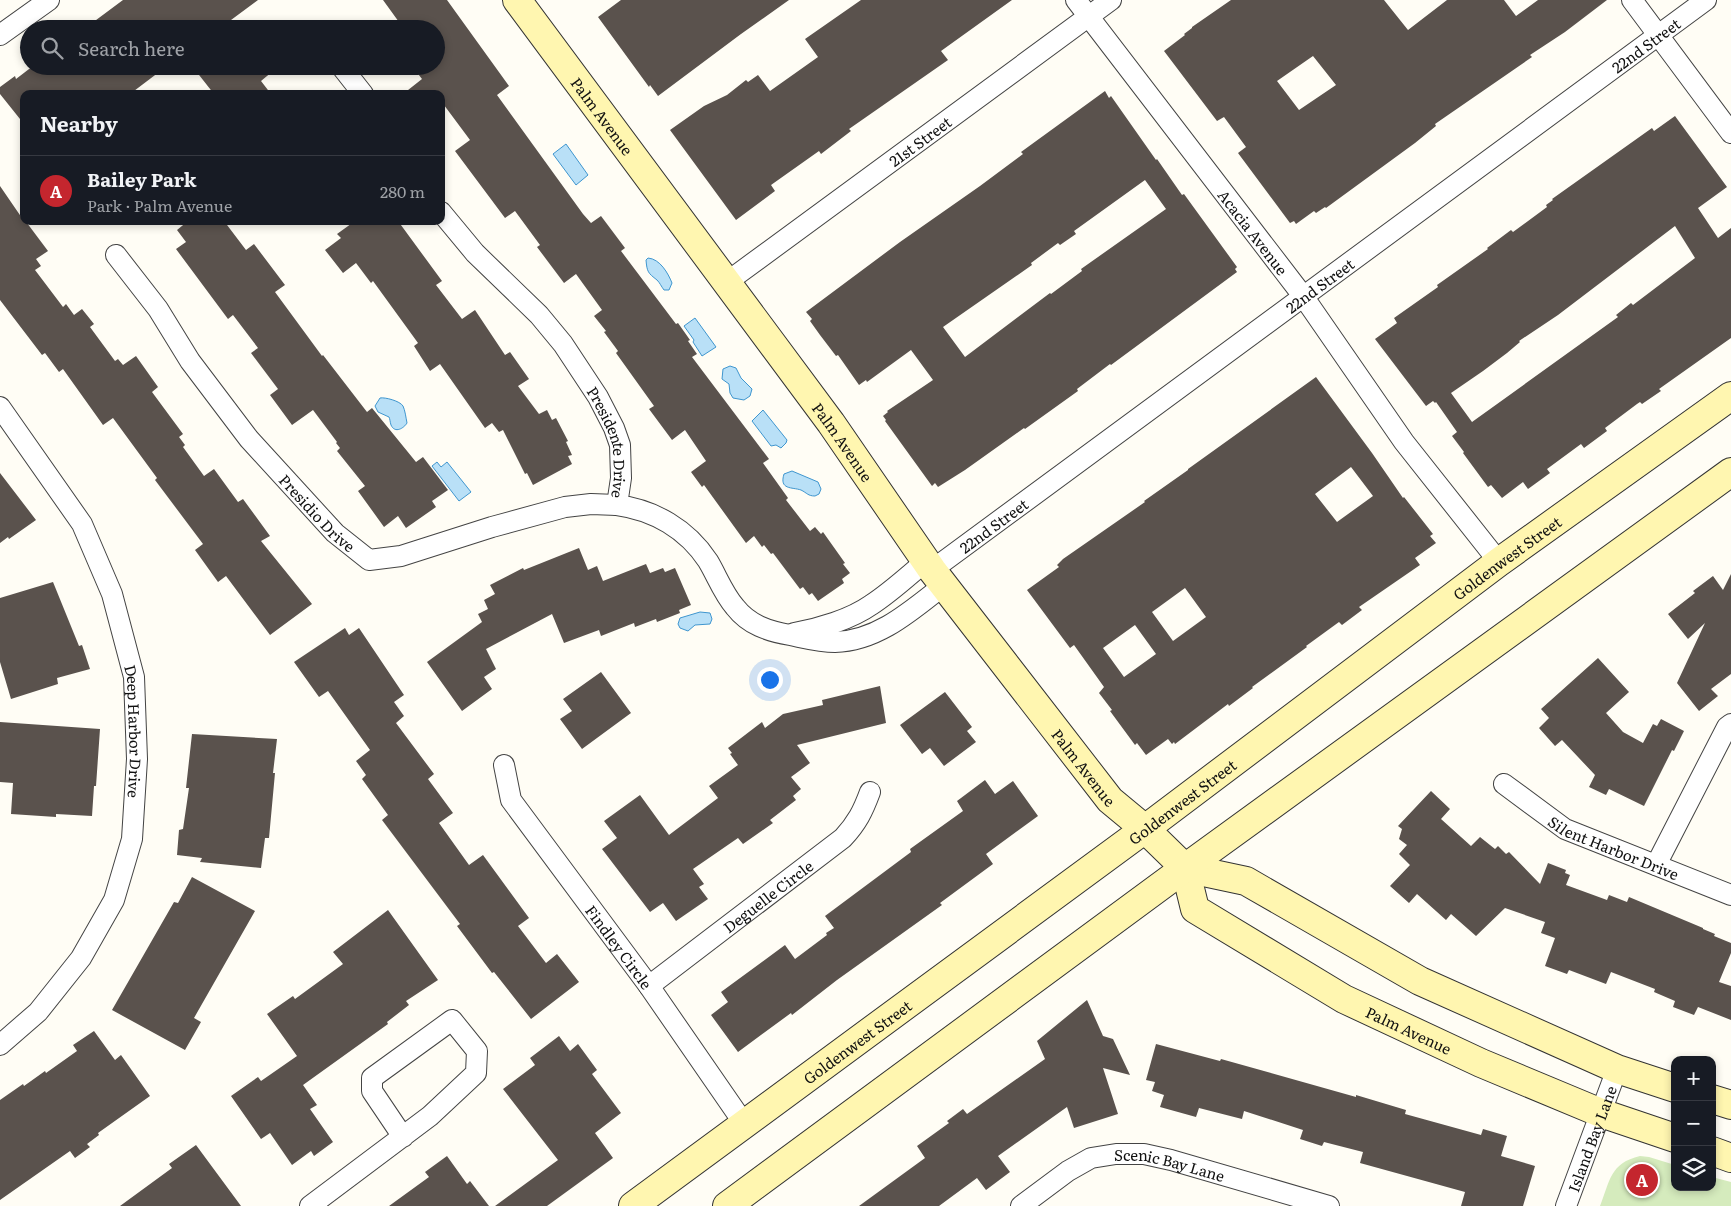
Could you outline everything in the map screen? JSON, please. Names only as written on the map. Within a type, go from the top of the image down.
[{"type":"main road","name":"Palm Avenue","points":[[517,0],[831,423],[934,572],[1110,800],[1145,829],[1185,868],[1195,908],[1344,999],[1481,1063],[1601,1113],[1671,1137]]},
{"type":"main road","name":"Goldenwest Street","points":[[633,1206],[1145,829],[1499,562],[1731,396]]},
{"type":"main road","points":[[727,1206],[1185,868],[1731,472]]},
{"type":"main road","points":[[1185,868],[1246,881],[1420,981],[1617,1069],[1671,1087]]},
{"type":"main road","points":[[1716,1100],[1731,1105]]},
{"type":"main road","points":[[1716,1152],[1731,1158]]},
{"type":"street","points":[[21,20],[49,0]]},
{"type":"street","name":"Acacia Avenue","points":[[1076,0],[1303,296],[1404,442],[1499,562]]},
{"type":"street","name":"21st Street","points":[[727,282],[1111,0]]},
{"type":"street","points":[[1632,0],[1731,133]]},
{"type":"street","name":"22nd Street","points":[[934,572],[1303,296],[1706,0]]},
{"type":"street","points":[[0,35],[20,21]]},
{"type":"street","points":[[348,75],[360,90]]},
{"type":"street","name":"Presidente Drive","points":[[445,217],[475,252],[539,315],[563,344],[598,397],[614,428],[620,445],[621,478],[617,505],[658,516],[688,538],[699,550],[733,605],[742,615],[764,629],[815,640],[837,642],[872,634],[896,622],[934,572]]},
{"type":"street","name":"Presidio Drive","points":[[116,255],[158,309],[190,361],[249,439],[335,533],[369,560],[401,556],[492,527],[565,507],[591,504],[617,505]]},
{"type":"street","name":"Deep Harbor Drive","points":[[0,407],[82,524],[112,594],[134,677],[137,758],[132,839],[114,900],[81,958],[38,1012],[0,1044]]},
{"type":"street","name":"Presidente Drive","points":[[787,635],[834,623],[861,611],[878,600],[934,572]]},
{"type":"street","points":[[861,611],[872,634]]},
{"type":"street","points":[[1656,865],[1727,727],[1731,724]]},
{"type":"street","name":"Findley Circle","points":[[504,765],[510,800],[649,986],[745,1125]]},
{"type":"street","name":"Silent Harbor Drive","points":[[1504,784],[1565,829],[1731,895]]},
{"type":"street","name":"Deguelle Circle","points":[[649,986],[843,838],[863,812],[870,792]]},
{"type":"street","points":[[310,1206],[403,1137],[430,1116],[476,1073],[477,1051],[452,1020],[372,1078],[372,1091],[403,1137]]},
{"type":"street","name":"Island Bay Lane","points":[[1566,1206],[1617,1069]]},
{"type":"street","name":"Scenic Bay Lane","points":[[1022,1206],[1068,1171],[1091,1158],[1116,1154],[1144,1154],[1171,1160],[1278,1199],[1329,1206]]},
{"type":"green space","points":[[1640,1156],[1649,1157],[1671,1164],[1671,1191],[1716,1191],[1716,1178],[1731,1182],[1731,1206],[1600,1206],[1612,1174],[1622,1163]]},
{"type":"water","points":[[566,144],[588,175],[576,185],[553,154]]},
{"type":"water","points":[[648,258],[656,261],[666,271],[672,283],[669,290],[664,290],[648,272],[646,260]]},
{"type":"water","points":[[695,318],[716,347],[702,356],[684,326]]},
{"type":"water","points":[[730,366],[736,368],[741,378],[752,389],[750,396],[744,400],[733,398],[730,393],[729,384],[722,379],[723,369]]},
{"type":"water","points":[[380,398],[399,402],[403,406],[407,423],[404,427],[397,430],[393,428],[389,417],[378,412],[375,406]]},
{"type":"water","points":[[763,410],[787,440],[781,448],[776,445],[771,446],[752,421]]},
{"type":"water","points":[[437,462],[441,467],[447,462],[471,492],[459,501],[432,466]]},
{"type":"water","points":[[792,471],[818,482],[821,489],[819,494],[815,496],[787,487],[783,483],[784,474]]},
{"type":"water","points":[[700,612],[710,613],[712,619],[710,624],[695,625],[688,631],[680,628],[678,624],[680,618]]},
{"type":"building","points":[[123,0],[258,0],[231,20],[96,20]]},
{"type":"building","points":[[383,0],[447,0],[509,86],[497,95],[583,214],[591,223],[601,216],[625,248],[621,251],[690,340],[688,341],[697,354],[692,357],[769,459],[763,463],[788,498],[786,500],[810,531],[815,527],[821,534],[823,532],[845,563],[843,564],[850,573],[842,579],[844,583],[818,601],[812,593],[809,595],[803,587],[800,589],[773,553],[771,554],[764,545],[762,547],[754,536],[746,543],[704,485],[702,487],[691,472],[706,461],[685,430],[672,440],[649,409],[654,406],[616,353],[618,351],[594,316],[602,310],[576,274],[564,283],[537,247],[540,245],[515,211],[505,218],[455,151],[470,140],[445,106],[445,90],[408,90],[422,79],[419,75],[445,75],[445,20],[397,20]]},
{"type":"building","points":[[621,0],[789,0],[658,96],[650,85],[649,87],[598,17]]},
{"type":"building","points":[[861,0],[1012,0],[941,51],[948,60],[849,129],[851,131],[821,154],[819,151],[771,185],[775,191],[736,220],[670,130],[704,106],[727,95],[746,80],[748,82],[758,75],[770,91],[818,57],[805,39]]},
{"type":"building","points":[[1231,0],[1384,0],[1408,30],[1447,0],[1504,0],[1516,16],[1538,0],[1607,0],[1565,32],[1530,55],[1532,57],[1435,124],[1436,126],[1415,143],[1326,208],[1316,213],[1314,211],[1296,224],[1294,221],[1290,223],[1238,153],[1246,147],[1224,117],[1217,121],[1164,51],[1185,35],[1192,27]],"holes":[[[1313,56],[1336,85],[1299,110],[1277,81]]]},
{"type":"building","points":[[21,75],[155,75],[135,90],[20,90],[20,119],[0,94],[0,87],[15,76],[16,79]]},
{"type":"building","points":[[199,75],[268,75],[261,81],[268,90],[211,90]]},
{"type":"building","points":[[1105,91],[1109,98],[1111,96],[1182,195],[1184,194],[1237,267],[1235,269],[1237,272],[1110,364],[1077,389],[1078,391],[1025,429],[938,487],[935,483],[932,486],[883,416],[887,411],[933,380],[911,350],[867,382],[866,380],[859,385],[838,355],[836,356],[820,335],[806,312],[1023,154],[1021,152]],"holes":[[[1145,180],[1166,209],[1081,269],[1082,271],[965,357],[943,327],[1032,265],[1031,263],[1058,243],[1060,245],[1076,234],[1074,231]]]},
{"type":"building","points":[[1675,116],[1727,187],[1698,208],[1718,238],[1731,228],[1731,338],[1659,389],[1661,391],[1642,404],[1640,402],[1637,404],[1605,428],[1607,431],[1584,448],[1581,444],[1547,469],[1550,473],[1528,489],[1523,482],[1502,498],[1491,485],[1488,487],[1463,453],[1452,436],[1457,432],[1436,402],[1433,401],[1426,406],[1375,339],[1397,323],[1394,318],[1438,287],[1437,285],[1488,249],[1511,230],[1513,232],[1547,207],[1546,205],[1552,199],[1652,128],[1654,131]],"holes":[[[1675,226],[1695,258],[1633,305],[1631,303],[1616,315],[1618,317],[1472,422],[1451,393]]]},
{"type":"building","points":[[0,186],[20,215],[20,225],[28,225],[48,251],[36,259],[41,266],[35,270],[63,307],[66,304],[74,315],[82,309],[94,324],[90,327],[115,361],[118,359],[123,365],[136,356],[158,387],[152,392],[183,434],[179,437],[185,445],[183,447],[204,476],[214,469],[238,502],[243,499],[270,536],[261,541],[312,604],[270,635],[226,576],[218,582],[195,550],[203,544],[155,480],[157,478],[113,418],[103,425],[63,369],[59,372],[45,353],[42,355],[0,300]]},
{"type":"building","points":[[183,225],[227,225],[246,250],[254,244],[285,285],[275,292],[322,356],[367,412],[372,408],[416,462],[423,457],[448,490],[432,501],[436,507],[406,528],[398,516],[384,527],[358,491],[365,486],[337,451],[340,448],[337,442],[313,410],[292,425],[270,395],[278,389],[251,353],[258,348],[233,315],[228,319],[176,249],[186,242],[177,230]]},
{"type":"building","points":[[349,225],[401,225],[442,281],[436,285],[462,319],[475,310],[505,355],[510,352],[529,379],[518,386],[539,414],[547,410],[552,420],[556,418],[568,441],[566,442],[572,455],[568,456],[572,464],[533,485],[527,473],[525,474],[503,430],[499,432],[492,423],[485,428],[440,364],[430,371],[414,346],[418,343],[373,281],[371,283],[356,263],[343,273],[325,250],[341,238],[337,234]]},
{"type":"building","points":[[1316,377],[1403,498],[1433,534],[1430,536],[1436,543],[1415,558],[1420,565],[1359,607],[1362,610],[1342,625],[1339,622],[1229,706],[1228,704],[1175,744],[1174,742],[1172,744],[1168,739],[1146,755],[1137,743],[1135,745],[1110,711],[1112,710],[1099,693],[1104,687],[1074,645],[1070,648],[1027,590],[1059,567],[1057,565],[1063,559],[1145,502]],"holes":[[[1351,467],[1373,496],[1337,522],[1315,494]],[[1185,588],[1206,617],[1173,641],[1152,612]],[[1135,625],[1156,654],[1124,677],[1103,648]]]},
{"type":"building","points":[[0,473],[36,520],[0,543]]},
{"type":"building","points":[[579,548],[588,570],[597,566],[603,581],[646,564],[650,573],[663,568],[665,572],[675,568],[691,605],[679,610],[680,613],[657,622],[656,619],[635,627],[634,623],[601,636],[599,630],[564,643],[552,614],[486,649],[496,669],[484,677],[492,689],[462,711],[427,662],[482,622],[478,614],[488,609],[484,600],[495,594],[490,585],[523,568],[524,570]]},
{"type":"building","points":[[1731,574],[1731,674],[1711,689],[1718,696],[1699,711],[1677,683],[1705,623],[1688,639],[1668,614],[1713,576],[1723,590]]},
{"type":"building","points":[[53,582],[79,646],[82,645],[90,669],[57,678],[58,684],[11,699],[0,662],[0,598]]},
{"type":"building","points":[[345,628],[349,635],[359,628],[404,695],[394,702],[404,716],[396,723],[434,774],[428,779],[453,813],[439,823],[469,865],[483,855],[529,918],[518,926],[546,963],[557,954],[579,982],[531,1019],[494,972],[492,973],[457,926],[460,924],[382,820],[388,815],[362,779],[366,775],[356,761],[370,750],[328,691],[319,697],[294,662]]},
{"type":"building","points":[[1598,658],[1629,692],[1606,713],[1623,732],[1643,743],[1653,724],[1657,726],[1661,719],[1684,731],[1674,751],[1672,750],[1644,806],[1609,789],[1606,795],[1589,787],[1595,775],[1562,740],[1555,746],[1539,728],[1549,718],[1541,709]]},
{"type":"building","points":[[601,672],[631,713],[582,749],[560,719],[572,711],[563,699]]},
{"type":"building","points":[[880,686],[886,723],[797,745],[810,763],[791,777],[801,789],[793,796],[796,800],[770,820],[773,823],[743,844],[738,838],[693,869],[704,884],[699,887],[708,899],[676,921],[663,903],[650,912],[602,849],[617,838],[604,821],[640,795],[669,835],[718,798],[709,786],[738,765],[728,748],[762,722],[765,728],[783,714],[823,705],[822,700]]},
{"type":"building","points":[[945,692],[972,727],[967,731],[976,742],[944,766],[930,748],[922,754],[900,725]]},
{"type":"building","points":[[0,722],[100,729],[92,816],[56,814],[56,817],[11,814],[13,783],[0,782]]},
{"type":"building","points":[[192,734],[277,739],[269,838],[265,838],[261,868],[200,862],[202,858],[177,855],[179,830],[183,829],[189,788],[186,788]]},
{"type":"building","points":[[985,780],[995,794],[1013,781],[1038,816],[986,854],[993,864],[940,903],[942,905],[837,980],[792,1015],[791,1013],[738,1052],[711,1015],[728,1002],[721,992],[785,945],[795,959],[827,935],[826,933],[834,928],[825,916],[911,852],[910,849],[963,811],[957,801]]},
{"type":"building","points":[[1431,791],[1450,809],[1441,819],[1471,846],[1480,837],[1495,849],[1498,846],[1506,854],[1509,852],[1540,884],[1548,863],[1566,870],[1565,873],[1570,875],[1566,885],[1607,900],[1609,895],[1627,902],[1629,897],[1703,928],[1715,934],[1714,936],[1731,943],[1731,953],[1719,982],[1731,986],[1731,1020],[1698,1007],[1694,1015],[1673,1007],[1675,1001],[1654,992],[1655,989],[1611,972],[1606,984],[1569,970],[1567,974],[1545,966],[1555,938],[1541,933],[1545,922],[1505,908],[1476,936],[1451,914],[1446,920],[1417,894],[1409,903],[1390,886],[1410,865],[1399,854],[1407,845],[1399,839],[1402,829],[1398,826]]},
{"type":"building","points":[[192,877],[255,911],[194,1018],[201,1022],[185,1050],[112,1010],[174,902],[178,903]]},
{"type":"building","points":[[388,910],[438,980],[406,1001],[409,1005],[387,1022],[388,1024],[303,1085],[317,1105],[310,1109],[333,1142],[314,1156],[311,1151],[292,1165],[270,1133],[261,1139],[231,1096],[258,1077],[261,1081],[297,1056],[267,1014],[293,996],[295,999],[343,964],[333,952]]},
{"type":"building","points":[[1087,1000],[1103,1036],[1113,1039],[1130,1075],[1103,1068],[1118,1114],[1074,1128],[1067,1107],[998,1156],[1010,1172],[986,1190],[977,1178],[939,1206],[859,1206],[925,1158],[917,1146],[949,1123],[947,1121],[963,1109],[967,1114],[1045,1059],[1037,1041]]},
{"type":"building","points":[[94,1031],[115,1060],[121,1055],[150,1096],[98,1133],[99,1135],[87,1144],[90,1147],[75,1158],[70,1151],[0,1200],[0,1100],[45,1071],[46,1073],[77,1051],[73,1045]]},
{"type":"building","points":[[559,1036],[570,1051],[578,1044],[597,1070],[592,1074],[621,1113],[595,1133],[613,1158],[547,1206],[495,1206],[558,1160],[503,1089],[535,1065],[530,1058]]},
{"type":"building","points":[[1156,1044],[1220,1061],[1221,1059],[1356,1097],[1356,1095],[1406,1110],[1405,1114],[1481,1135],[1483,1129],[1507,1136],[1501,1156],[1535,1166],[1523,1206],[1461,1206],[1465,1192],[1360,1163],[1363,1152],[1324,1142],[1322,1146],[1300,1139],[1303,1130],[1244,1111],[1242,1119],[1199,1108],[1196,1117],[1160,1107],[1164,1095],[1152,1091],[1155,1082],[1146,1080]]},
{"type":"building","points":[[196,1145],[241,1206],[120,1206],[172,1168],[169,1164]]},
{"type":"building","points":[[447,1156],[467,1184],[470,1181],[489,1206],[389,1206],[429,1177],[425,1172]]},
{"type":"place","name":"Bailey Park","points":[[1642,1180]]}]
